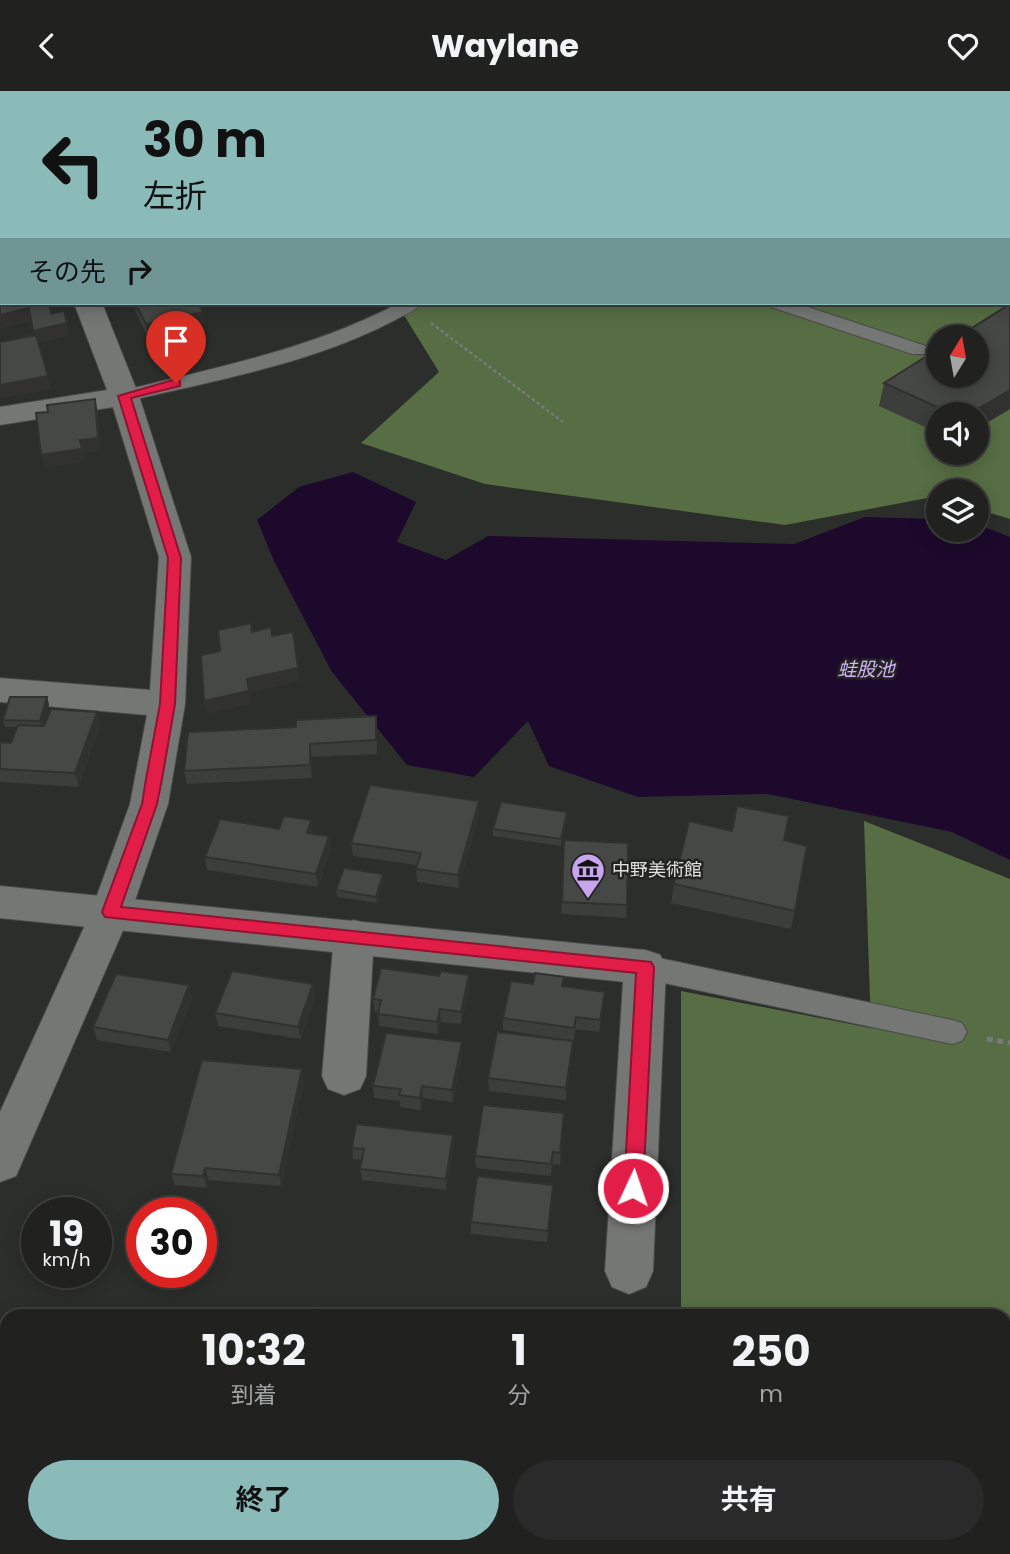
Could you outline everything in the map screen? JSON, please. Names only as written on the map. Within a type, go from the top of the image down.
[{"type":"street","points":[[0,1162],[111,912],[149,804],[167,704],[175,558],[124,396],[89,305]]},
{"type":"street","points":[[0,416],[124,396]]},
{"type":"street","points":[[0,689],[167,704]]},
{"type":"street","points":[[0,902],[645,967],[629,1271]]},
{"type":"street","points":[[344,1076],[354,936]]},
{"type":"lane","points":[[124,396],[280,358],[351,335],[408,305]]},
{"type":"lane","points":[[784,305],[919,350]]},
{"type":"lane","points":[[645,967],[953,1032]]},
{"type":"path","points":[[411,305],[563,422]]},
{"type":"green space","points":[[389,305],[1010,305],[1010,519],[989,513],[989,479],[926,479],[926,498],[785,525],[485,484],[361,443],[439,372],[402,312]]},
{"type":"green space","points":[[864,821],[1010,879],[1010,1309],[681,1309],[681,991],[871,1028]]},
{"type":"water","name":"蛙股池","points":[[353,472],[416,502],[397,542],[446,560],[488,536],[794,544],[865,517],[926,519],[926,542],[989,542],[989,529],[1010,537],[1010,860],[952,832],[768,794],[638,797],[549,766],[528,721],[474,777],[407,765],[332,672],[274,561],[257,520],[299,487]]},
{"type":"building","points":[[0,305],[49,305],[51,314],[64,311],[67,323],[33,331],[29,308],[0,315]]},
{"type":"building","points":[[136,305],[199,305],[203,312],[146,324]]},
{"type":"building","points":[[1010,305],[1010,390],[989,402],[926,402],[884,383],[926,357],[926,389],[989,389],[989,325],[977,325]]},
{"type":"building","points":[[36,335],[48,376],[0,385],[0,342]]},
{"type":"building","points":[[95,399],[98,438],[80,440],[82,449],[41,455],[36,413],[48,412],[47,405]]},
{"type":"building","points":[[251,623],[252,632],[271,627],[272,636],[293,632],[298,668],[247,679],[249,691],[204,701],[201,655],[220,651],[218,630]]},
{"type":"building","points":[[10,697],[47,697],[40,721],[3,720]]},
{"type":"building","points":[[51,709],[97,712],[75,773],[0,769],[0,742],[11,743],[18,725],[44,726]]},
{"type":"building","points":[[376,716],[376,740],[310,744],[310,765],[184,771],[188,732],[296,727],[296,720]]},
{"type":"building","points":[[370,785],[479,801],[458,875],[416,869],[421,853],[351,843]]},
{"type":"building","points":[[501,802],[567,812],[561,839],[493,829]]},
{"type":"building","points":[[737,806],[789,816],[784,840],[807,846],[795,911],[674,884],[689,821],[732,831]]},
{"type":"building","points":[[284,816],[311,820],[307,833],[329,836],[316,874],[205,857],[220,819],[279,829]]},
{"type":"building","points":[[564,840],[628,843],[627,905],[562,902]]},
{"type":"building","points":[[344,868],[383,874],[376,897],[336,890]]},
{"type":"building","points":[[381,968],[439,976],[441,971],[469,975],[461,1012],[440,1009],[437,1022],[378,1014],[381,1000],[373,999]]},
{"type":"building","points":[[232,971],[313,984],[298,1027],[215,1013]]},
{"type":"building","points":[[535,973],[564,977],[562,986],[605,992],[600,1020],[576,1017],[574,1028],[503,1018],[511,981],[533,984]]},
{"type":"building","points":[[116,974],[189,985],[168,1040],[93,1027]]},
{"type":"building","points":[[497,1032],[573,1041],[566,1088],[488,1078]]},
{"type":"building","points":[[386,1033],[462,1042],[452,1090],[422,1086],[420,1098],[399,1095],[401,1089],[373,1086]]},
{"type":"building","points":[[202,1060],[302,1069],[279,1175],[205,1168],[203,1176],[171,1174]]},
{"type":"building","points":[[483,1105],[564,1113],[560,1153],[553,1152],[551,1164],[475,1156]]},
{"type":"building","points":[[356,1124],[453,1135],[446,1179],[360,1169],[364,1149],[352,1148]]},
{"type":"building","points":[[477,1176],[553,1185],[548,1231],[471,1222]]},
{"type":"place","name":"中野美術館","points":[[588,900]]},
{"type":"route","points":[[176,383],[124,396],[175,558],[167,704],[154,779],[149,804],[111,912],[645,967],[633,1188]]}]
